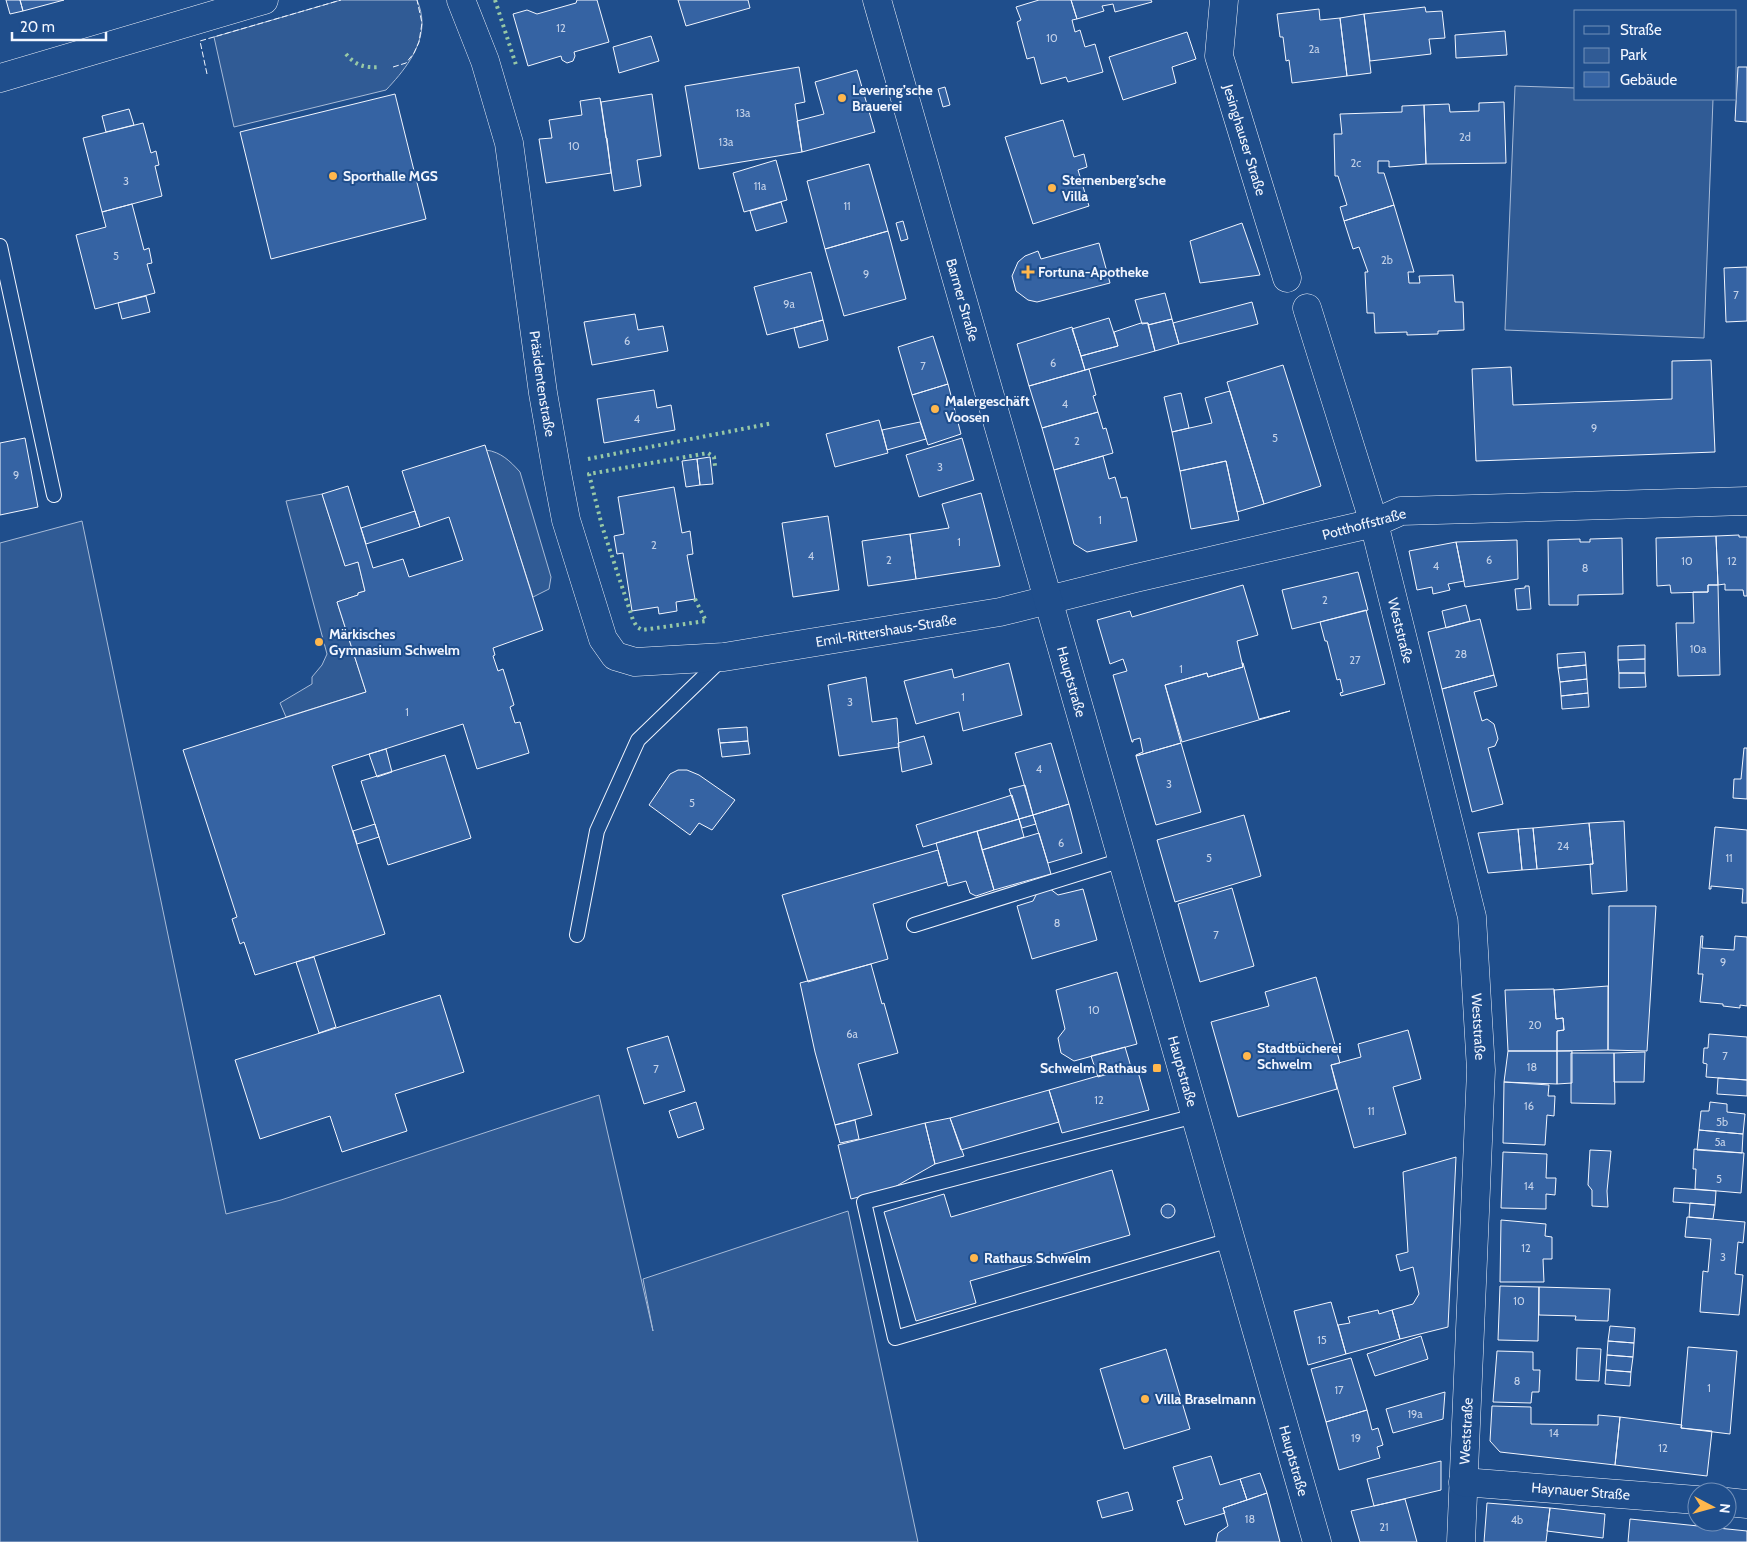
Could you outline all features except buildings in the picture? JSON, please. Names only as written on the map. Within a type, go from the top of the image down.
[{"type":"street","points":[[0,78],[264,0]]},
{"type":"street","name":"Präsidentenstraße","points":[[461,0],[485,61],[509,143],[543,393],[557,473],[566,520],[603,639],[615,656],[635,662],[724,657]]},
{"type":"street","name":"Barmer Straße","points":[[877,0],[1048,600]]},
{"type":"street","name":"Jesinghauser Straße","points":[[1224,0],[1218,56],[1287,278]]},
{"type":"street","points":[[1308,308],[1374,523]]},
{"type":"street","name":"Potthoffstraße","points":[[1048,600],[1374,523],[1401,511],[1747,501]]},
{"type":"street","name":"Weststraße","points":[[1374,523],[1472,917],[1481,1070],[1461,1542]]},
{"type":"street","name":"Emil-Rittershaus-Straße","points":[[724,657],[1000,612],[1048,600]]},
{"type":"street","name":"Hauptstraße","points":[[1048,600],[1317,1542]]},
{"type":"street","name":"Haynauer Straße","points":[[1463,1482],[1687,1499]]},
{"type":"lane","points":[[0,246],[54,496]]},
{"type":"lane","points":[[577,935],[597,831],[638,740],[724,657]]},
{"type":"lane","points":[[914,925],[1122,860]]},
{"type":"lane","points":[[1195,1116],[864,1202],[895,1338],[1230,1240]]},
{"type":"green space","points":[[341,0],[417,0],[422,17],[419,42],[399,76],[386,90],[234,127],[214,37]]},
{"type":"green space","points":[[1515,86],[1574,88],[1574,100],[1713,100],[1704,338],[1505,330]]},
{"type":"green space","points":[[486,450],[505,458],[520,472],[551,577],[549,589],[533,597]]},
{"type":"green space","points":[[322,494],[345,565],[358,562],[365,591],[337,602],[366,692],[286,717],[280,703],[312,684],[312,677],[322,665],[327,654],[286,501]]},
{"type":"green space","points":[[82,521],[226,1214],[281,1200],[599,1095],[653,1331],[643,1279],[848,1211],[918,1542],[0,1542],[0,543]]},
{"type":"hedge","points":[[495,0],[517,68]]},
{"type":"hedge","points":[[346,54],[353,61],[361,65],[380,67]]},
{"type":"hedge","points":[[588,459],[773,423]]},
{"type":"hedge","points":[[695,599],[706,621],[642,630],[637,627],[602,526],[589,474],[708,453],[714,457],[715,466]]},
{"type":"fence","points":[[207,74],[200,41],[341,0]]},
{"type":"fence","points":[[393,67],[406,63],[414,53],[419,42],[422,23],[417,0]]},
{"type":"place","name":"Levering’sche Brauerei","points":[[842,98]]},
{"type":"place","name":"Sporthalle MGS","points":[[333,176]]},
{"type":"place","name":"Sternenberg’sche Villa","points":[[1052,188]]},
{"type":"place","name":"Fortuna-Apotheke","points":[[1028,272]]},
{"type":"place","name":"Malergeschäft Voosen","points":[[935,409]]},
{"type":"place","name":"Märkisches Gymnasium Schwelm","points":[[319,642]]},
{"type":"place","name":"Stadtbücherei Schwelm","points":[[1247,1056]]},
{"type":"place","name":"Schwelm Rathaus","points":[[1157,1068]]},
{"type":"place","name":"Rathaus Schwelm","points":[[974,1258]]},
{"type":"place","name":"Villa Braselmann","points":[[1145,1399]]}]
